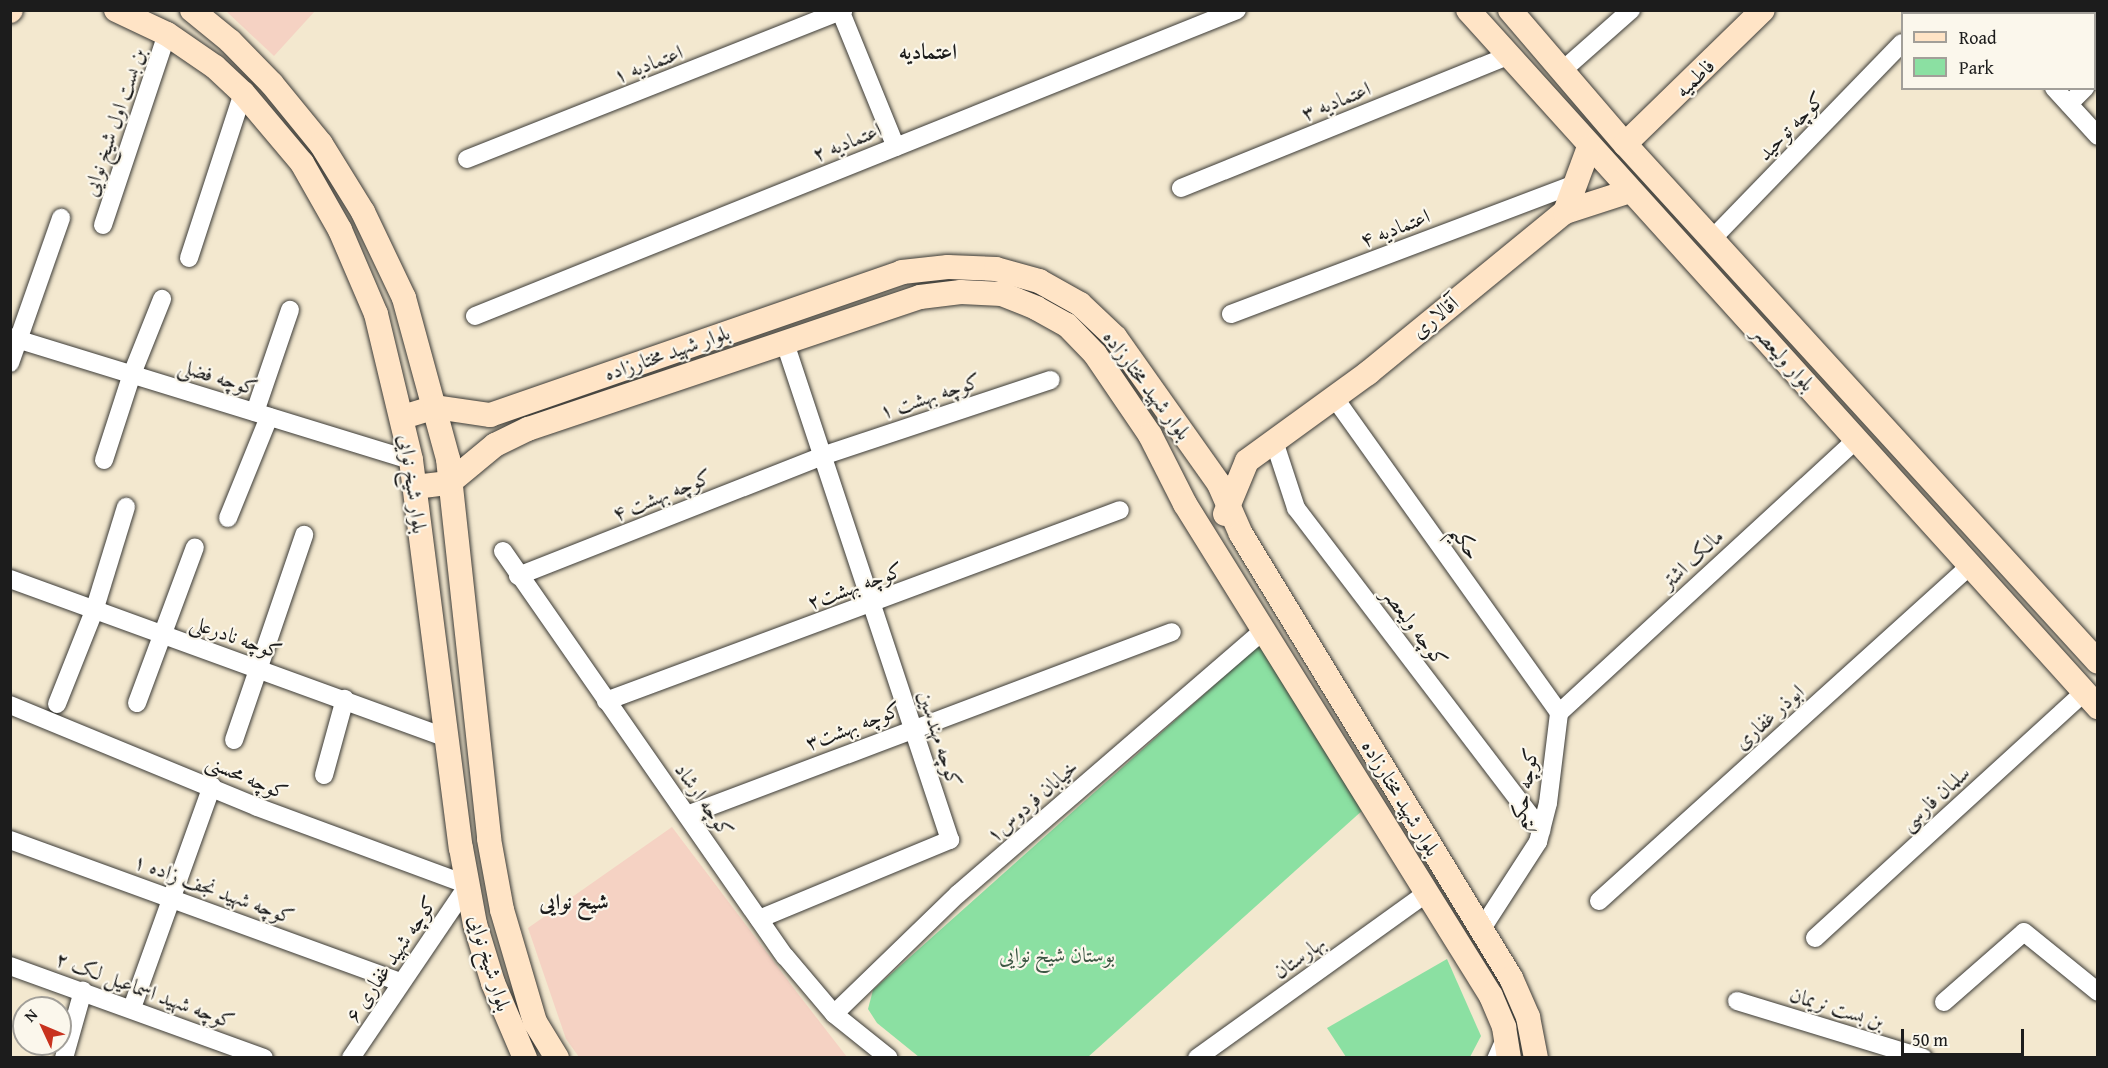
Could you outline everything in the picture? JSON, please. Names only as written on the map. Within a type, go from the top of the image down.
[{"type":"main road","name":"بلوار شیخ نوایی","points":[[116,10],[167,34],[215,67],[243,93],[302,163],[340,230],[376,314],[403,417],[411,460],[468,885],[493,983],[525,1058]]},
{"type":"main road","name":"بلوار شیخ نوایی","points":[[192,10],[230,41],[272,84],[321,144],[363,212],[404,298],[435,407],[447,459],[488,827],[500,900],[535,1022],[557,1058]]},
{"type":"main road","name":"بلوار ولیعصر","points":[[1468,10],[1589,147],[1749,318],[1969,567],[2091,699]]},
{"type":"main road","name":"بلوار ولیعصر","points":[[1510,10],[1625,144],[1770,300],[2097,662]]},
{"type":"main road","name":"فاطمیه","points":[[1625,144],[1763,10]]},
{"type":"main road","points":[[1565,212],[1589,147]]},
{"type":"main road","points":[[1565,212],[1630,191]]},
{"type":"main road","name":"آقالاری","points":[[1247,461],[1334,397],[1565,212]]},
{"type":"main road","name":"بلوار شهید مختارزاده","points":[[403,417],[435,407],[490,416],[902,272],[948,267],[996,269],[1039,281],[1080,304],[1107,328],[1205,464],[1511,978],[1528,1017],[1536,1058]]},
{"type":"main road","name":"بلوار شهید مختارزاده","points":[[449,483],[495,445],[528,429],[920,297],[961,292],[1002,294],[1067,325],[1095,354],[1150,435],[1197,522],[1266,629],[1491,996],[1504,1028],[1509,1058]]},
{"type":"main road","points":[[1749,318],[1770,300]]},
{"type":"main road","points":[[1176,486],[1182,468],[1247,461],[1230,508],[1218,523],[1197,522]]},
{"type":"main road","points":[[415,487],[449,483]]},
{"type":"street","name":"اعتمادیه ۲","points":[[475,316],[1237,10]]},
{"type":"street","points":[[1563,70],[1631,10]]},
{"type":"street","points":[[842,11],[896,147]]},
{"type":"street","name":"اعتمادیه ۱","points":[[467,159],[842,11]]},
{"type":"street","name":"بن بست اول شیخ نوایی","points":[[103,225],[167,34]]},
{"type":"street","name":"کوچه توحید","points":[[1712,239],[1901,44]]},
{"type":"street","name":"اعتمادیه ۳","points":[[1181,188],[1508,56]]},
{"type":"street","points":[[2056,90],[2097,136]]},
{"type":"street","points":[[2069,104],[2083,90]]},
{"type":"street","points":[[189,258],[243,93]]},
{"type":"street","name":"اعتمادیه ۴","points":[[1231,314],[1575,184]]},
{"type":"street","points":[[10,363],[14,338],[61,218]]},
{"type":"street","points":[[104,460],[132,374],[162,299]]},
{"type":"street","points":[[228,518],[262,414],[290,310]]},
{"type":"street","name":"کوچه فضلی","points":[[14,338],[411,460]]},
{"type":"street","name":"کوچه مهندسین","points":[[759,919],[950,840],[785,343]]},
{"type":"street","name":"کوچه بهشت ۱","points":[[822,456],[1051,380]]},
{"type":"street","name":"حکیم","points":[[1334,397],[1558,712]]},
{"type":"street","name":"مالک اشتر","points":[[1558,712],[1857,439]]},
{"type":"street","name":"کوچه ولیعصر","points":[[1274,441],[1296,508],[1541,830]]},
{"type":"street","name":"کوچه بهشت ۴","points":[[518,576],[822,456]]},
{"type":"street","points":[[57,704],[94,611],[126,507]]},
{"type":"street","name":"کوچه بهشت۲","points":[[606,701],[1120,510]]},
{"type":"street","points":[[234,740],[256,668],[304,535]]},
{"type":"street","points":[[137,703],[160,634],[195,547]]},
{"type":"street","name":"کوچه ارشاد","points":[[503,551],[518,576],[759,919],[834,1014],[889,1058]]},
{"type":"street","name":"ابوذر غفاری","points":[[1599,901],[1969,567]]},
{"type":"street","name":"کوچه نادرعلی","points":[[10,579],[447,738]]},
{"type":"street","name":"خیابان فردوس۱","points":[[834,1014],[958,894],[1266,629]]},
{"type":"street","name":"کوچه بهشت۳","points":[[687,815],[913,727],[1172,632]]},
{"type":"street","points":[[324,775],[345,699]]},
{"type":"street","name":"سلمان فارسی","points":[[1815,938],[2091,699]]},
{"type":"street","name":"کوچه محسنی","points":[[10,705],[212,786],[256,807],[468,885]]},
{"type":"street","name":"کوچه حکیم","points":[[1481,930],[1538,842],[1548,803],[1558,712]]},
{"type":"street","points":[[132,1008],[212,786]]},
{"type":"street","name":"کوچه شهید نجف زاده ۱","points":[[10,840],[171,896],[400,982]]},
{"type":"street","name":"کوچه شهید غفاری ۶","points":[[351,1058],[400,982],[468,885]]},
{"type":"street","name":"بهارستان","points":[[1197,1058],[1427,893]]},
{"type":"street","points":[[1944,1002],[2024,932],[2097,992]]},
{"type":"street","name":"کوچه شهید اسماعیل لک ۲","points":[[10,966],[132,1008],[264,1058]]},
{"type":"street","points":[[64,1058],[83,991]]},
{"type":"street","name":"بن بست نریمان","points":[[1737,1002],[1923,1058]]},
{"type":"lane","points":[[1491,1058],[1504,1028]]},
{"type":"shaded area","points":[[226,11],[315,11],[274,56]]},
{"type":"shaded area","points":[[672,827],[847,1057],[579,1057],[566,1039],[528,928]]},
{"type":"green space","name":"بوستان شیخ نوایی","points":[[1264,641],[1364,809],[1088,1057],[919,1057],[877,1023],[868,1009],[873,990]]},
{"type":"green space","points":[[1447,959],[1481,1036],[1470,1057],[1346,1057],[1327,1028]]},
{"type":"district","name":"اعتمادیه","points":[[928,52]]},
{"type":"district","name":"شیخ نوایی","points":[[574,902]]}]
